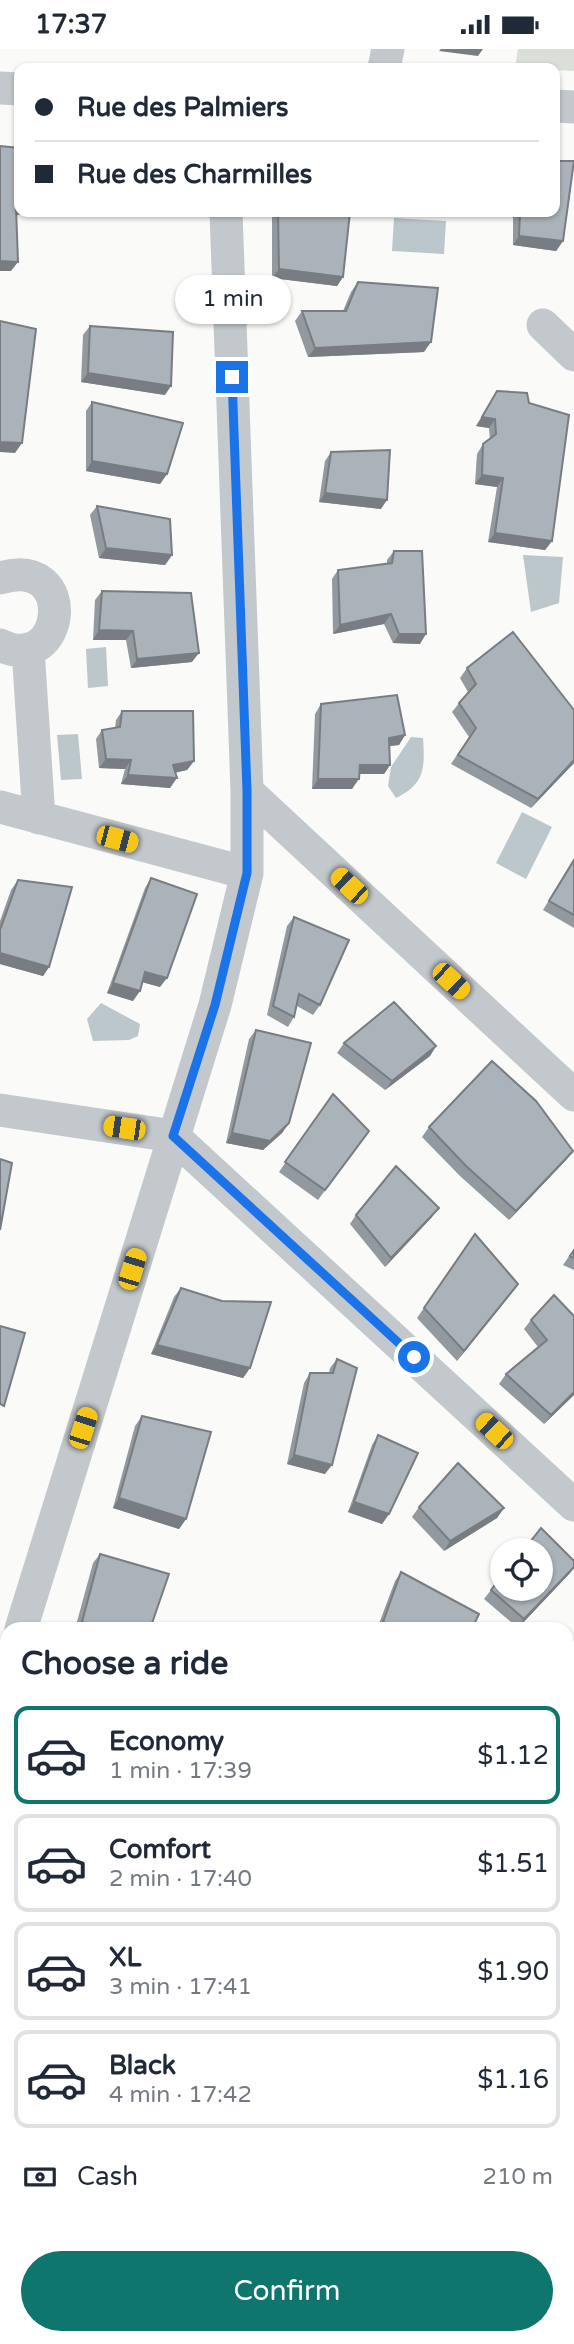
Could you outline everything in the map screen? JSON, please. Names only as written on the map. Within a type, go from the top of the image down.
[{"type":"street","points":[[23,1622],[215,1005],[247,873],[247,791],[226,217]]},
{"type":"street","points":[[543,325],[574,355]]},
{"type":"street","points":[[0,577],[25,574],[37,579],[53,598],[54,623],[40,643],[14,647],[39,818]]},
{"type":"street","points":[[247,791],[574,1095]]},
{"type":"street","points":[[0,807],[247,873]]},
{"type":"street","points":[[0,1109],[173,1136],[574,1505]]},
{"type":"shaded area","points":[[518,49],[574,49],[574,71],[560,70],[560,63],[516,63]]},
{"type":"shaded area","points":[[394,218],[446,221],[444,254],[392,251]]},
{"type":"shaded area","points":[[523,555],[563,557],[559,603],[531,612]]},
{"type":"shaded area","points":[[106,647],[108,686],[88,688],[86,649]]},
{"type":"shaded area","points":[[78,734],[82,779],[61,780],[57,735]]},
{"type":"shaded area","points":[[411,737],[423,738],[423,766],[413,787],[396,798],[388,786],[391,767]]},
{"type":"shaded area","points":[[522,812],[552,827],[526,879],[496,863]]},
{"type":"shaded area","points":[[101,1003],[140,1024],[138,1036],[129,1040],[93,1041],[87,1019]]},
{"type":"building","points":[[0,146],[14,147],[14,217],[16,217],[18,262],[0,261]]},
{"type":"building","points":[[560,161],[574,161],[563,241],[519,236],[520,217],[560,217]]},
{"type":"building","points":[[278,217],[349,217],[343,277],[279,269]]},
{"type":"building","points":[[358,282],[438,288],[431,342],[315,348],[302,311],[346,311]]},
{"type":"building","points":[[0,321],[36,329],[22,443],[0,442]]},
{"type":"building","points":[[90,326],[173,332],[171,386],[88,373]]},
{"type":"building","points":[[497,391],[527,393],[529,403],[569,415],[552,541],[495,533],[503,478],[482,475],[483,444],[496,434],[495,419],[482,417]]},
{"type":"building","points":[[92,402],[183,423],[167,474],[92,461]]},
{"type":"building","points":[[390,450],[387,500],[325,493],[331,452]]},
{"type":"building","points":[[97,506],[170,519],[172,555],[106,548]]},
{"type":"building","points":[[394,551],[422,551],[426,634],[399,634],[391,614],[340,625],[338,570],[392,563]]},
{"type":"building","points":[[102,591],[191,593],[199,653],[137,659],[133,631],[99,630]]},
{"type":"building","points":[[513,632],[574,710],[574,760],[538,799],[458,755],[476,728],[459,703],[476,684],[467,668]]},
{"type":"building","points":[[397,695],[405,735],[389,738],[390,765],[360,765],[359,779],[318,779],[321,704]]},
{"type":"building","points":[[122,711],[193,711],[194,761],[173,765],[177,778],[128,775],[131,760],[106,759],[102,730],[120,727]]},
{"type":"building","points":[[574,860],[574,915],[549,901]]},
{"type":"building","points":[[151,878],[197,894],[167,978],[145,972],[140,991],[113,983]]},
{"type":"building","points":[[18,880],[72,887],[49,967],[0,953],[0,930]]},
{"type":"building","points":[[294,917],[349,940],[320,1005],[299,994],[294,1017],[273,1006]]},
{"type":"building","points":[[394,1002],[436,1046],[392,1081],[344,1043]]},
{"type":"building","points":[[256,1030],[311,1043],[289,1123],[270,1141],[232,1133]]},
{"type":"building","points":[[492,1061],[536,1101],[573,1151],[516,1211],[466,1166],[429,1127]]},
{"type":"building","points":[[333,1094],[369,1131],[325,1190],[285,1162]]},
{"type":"building","points":[[0,1159],[12,1163],[0,1230]]},
{"type":"building","points":[[396,1166],[439,1208],[391,1258],[356,1215]]},
{"type":"building","points":[[475,1234],[518,1284],[464,1351],[424,1308]]},
{"type":"building","points":[[181,1288],[222,1301],[271,1302],[250,1368],[157,1345]]},
{"type":"building","points":[[554,1295],[574,1316],[574,1392],[551,1415],[506,1374],[547,1340],[531,1320]]},
{"type":"building","points":[[0,1326],[25,1333],[4,1406],[0,1404]]},
{"type":"building","points":[[337,1359],[357,1368],[332,1465],[294,1455],[310,1373],[333,1373]]},
{"type":"building","points":[[142,1416],[211,1432],[186,1519],[119,1498]]},
{"type":"building","points":[[378,1435],[418,1453],[389,1514],[354,1502]]},
{"type":"building","points":[[458,1463],[504,1508],[450,1541],[419,1507]]},
{"type":"building","points":[[541,1528],[551,1538],[533,1538]]},
{"type":"building","points":[[553,1540],[574,1561],[574,1567],[553,1589]]},
{"type":"building","points":[[100,1554],[169,1574],[152,1622],[82,1622]]},
{"type":"building","points":[[401,1572],[479,1614],[475,1622],[383,1622]]},
{"type":"building","points":[[504,1601],[541,1601],[524,1619]]},
{"type":"route","points":[[232,377],[247,791],[247,873],[215,1005],[173,1136],[414,1357]]}]
